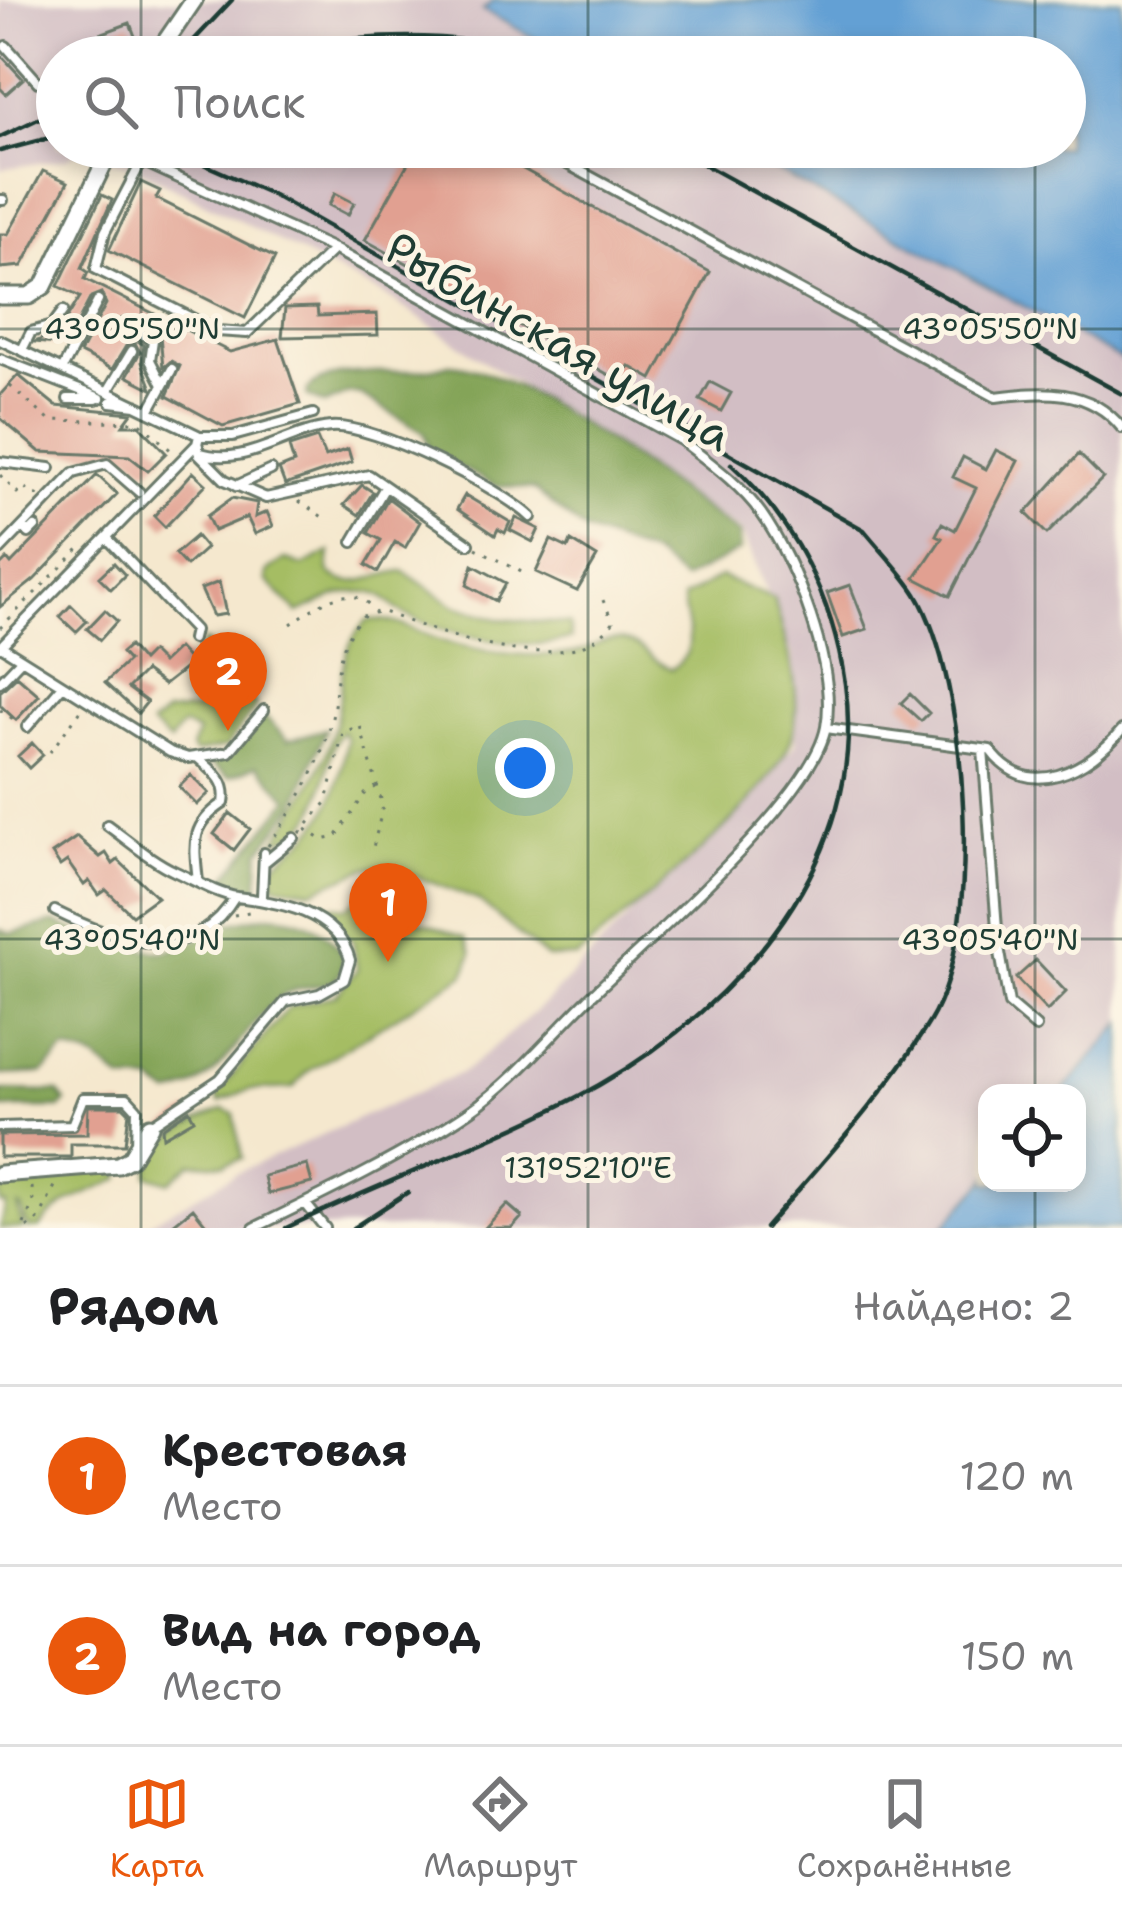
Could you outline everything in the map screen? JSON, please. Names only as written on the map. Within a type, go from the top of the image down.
[{"type":"street","points":[[169,36],[194,0]]},
{"type":"street","points":[[0,296],[28,296],[44,286],[101,168]]},
{"type":"street","points":[[0,1174],[118,1165],[150,1126]]},
{"type":"lane","points":[[6,46],[36,80]]},
{"type":"lane","points":[[138,168],[105,232],[96,269],[218,331],[247,333],[258,328],[272,304],[295,290],[334,249]]},
{"type":"lane","name":"Рыбинская улица","points":[[159,168],[334,249],[681,440],[727,476],[761,513],[806,601],[824,686],[826,728]]},
{"type":"lane","points":[[574,168],[996,398],[1055,389],[1113,416],[1122,428]]},
{"type":"lane","points":[[63,368],[98,301]]},
{"type":"lane","points":[[22,350],[32,332],[52,326],[63,311]]},
{"type":"lane","points":[[124,325],[153,340],[150,360],[164,385]]},
{"type":"lane","points":[[0,340],[110,389],[226,458],[318,430],[361,427],[512,502],[531,517]]},
{"type":"lane","points":[[68,399],[100,398],[132,351]]},
{"type":"lane","points":[[0,358],[100,398]]},
{"type":"lane","points":[[149,411],[172,369]]},
{"type":"lane","points":[[111,402],[137,404]]},
{"type":"lane","points":[[264,710],[229,752],[198,757],[170,752],[1,647],[198,444],[313,414]]},
{"type":"lane","points":[[198,444],[210,471],[266,499],[292,497],[357,474],[469,544]]},
{"type":"lane","points":[[1,464],[50,468]]},
{"type":"lane","points":[[0,550],[28,532],[74,473],[106,464],[139,492]]},
{"type":"lane","points":[[235,486],[271,470]]},
{"type":"lane","points":[[353,542],[385,488]]},
{"type":"lane","points":[[107,538],[194,637]]},
{"type":"lane","points":[[0,682],[21,660]]},
{"type":"lane","points":[[22,724],[63,685]]},
{"type":"lane","points":[[254,1228],[470,1110],[516,1072],[763,823],[814,757],[826,728],[983,749],[1027,776],[1047,778],[1073,772],[1122,730]]},
{"type":"lane","points":[[983,749],[998,941],[1010,1004],[1036,1027]]},
{"type":"lane","points":[[198,757],[223,782],[225,792],[224,803],[201,818],[194,836],[198,882]]},
{"type":"lane","points":[[107,825],[169,869],[235,897],[262,896],[329,927],[345,944],[350,969],[332,989],[286,1000],[220,1079],[150,1126]]},
{"type":"lane","points":[[262,896],[264,858],[294,838]]},
{"type":"lane","points":[[55,911],[106,937],[160,944],[181,941],[215,919],[235,897]]},
{"type":"lane","points":[[0,1127],[62,1128],[72,1124],[83,1098],[127,1098],[137,1109],[136,1148]]},
{"type":"lane","points":[[305,1203],[325,1228]]},
{"type":"path","points":[[10,386],[49,421],[139,422],[174,449]]},
{"type":"path","points":[[0,475],[17,493],[23,487],[47,502]]},
{"type":"path","points":[[292,497],[324,518]]},
{"type":"path","points":[[469,544],[529,576]]},
{"type":"path","points":[[0,628],[62,566]]},
{"type":"path","points":[[34,580],[41,586]]},
{"type":"path","points":[[291,624],[338,596],[369,602],[374,611],[487,646],[562,650],[606,633],[613,622],[601,596]]},
{"type":"path","points":[[264,858],[297,807],[324,746],[341,650],[355,624],[374,611]]},
{"type":"path","points":[[50,752],[90,700]]},
{"type":"path","points":[[0,710],[22,724]]},
{"type":"path","points":[[294,838],[327,802],[347,727],[360,726],[382,817],[372,852]]},
{"type":"path","points":[[305,828],[322,841],[336,837],[349,826],[365,794],[377,786]]},
{"type":"path","points":[[215,919],[268,909]]},
{"type":"path","points":[[26,1171],[34,1195],[26,1226]]},
{"type":"path","points":[[26,1226],[40,1218],[62,1171]]},
{"type":"shaded area","points":[[0,0],[494,0],[484,10],[531,36],[36,36],[36,164],[0,169]]},
{"type":"shaded area","points":[[135,168],[771,168],[1122,360],[1122,1023],[1069,1084],[978,1084],[978,1188],[943,1228],[141,1228],[234,1174],[465,1071],[544,1004],[796,744],[793,656],[741,532],[389,298]]},
{"type":"green space","points":[[449,364],[479,370],[555,407],[739,534],[740,550],[683,580],[654,556],[585,531],[533,489],[495,485],[431,453],[424,433],[361,395],[349,393],[324,404],[307,396],[308,389],[336,376]]},
{"type":"green space","points":[[330,552],[328,571],[335,578],[353,582],[403,571],[455,606],[498,619],[569,624],[571,638],[534,644],[464,635],[406,615],[368,592],[339,595],[298,613],[266,580],[267,572],[285,559],[303,566]]},
{"type":"green space","points":[[720,577],[774,599],[795,686],[792,737],[779,764],[729,823],[577,957],[547,958],[478,900],[389,866],[366,868],[313,890],[275,885],[272,869],[317,825],[335,791],[347,739],[342,731],[316,808],[294,834],[276,841],[325,756],[346,656],[367,621],[387,621],[444,641],[513,654],[573,653],[606,641],[626,641],[672,669],[689,645],[683,598]]},
{"type":"green space","points":[[204,641],[249,679],[246,689],[256,706],[226,747],[195,753],[191,748],[198,733],[182,725],[170,742],[151,725],[166,713],[200,710],[221,681],[200,654]]},
{"type":"green space","points":[[265,717],[288,740],[326,729],[295,805],[260,851],[258,887],[235,890],[222,882],[289,799],[257,765],[229,777],[208,762],[229,755]]},
{"type":"green space","points":[[395,898],[416,920],[465,938],[472,953],[465,974],[307,1072],[293,1088],[249,1090],[219,1102],[216,1095],[289,1007],[336,995],[357,970],[353,941],[316,904],[346,907],[359,899]]},
{"type":"green space","points":[[269,915],[302,920],[328,936],[342,954],[339,976],[282,996],[219,1066],[189,1089],[170,1095],[151,1082],[123,1081],[94,1058],[66,1050],[43,1073],[0,1075],[0,930],[11,934],[54,922],[102,942],[161,952],[185,947],[221,925]]},
{"type":"green space","points":[[0,1091],[58,1092],[66,1102],[60,1108],[0,1108]]},
{"type":"green space","points":[[224,1109],[234,1114],[242,1158],[224,1164],[191,1163],[169,1182],[148,1175],[166,1142]]},
{"type":"green space","points":[[121,1168],[120,1179],[66,1204],[40,1228],[28,1228],[17,1206],[23,1228],[0,1228],[6,1204],[0,1203],[0,1178]]},
{"type":"water","points":[[494,0],[1122,0],[1122,360],[771,168],[1086,168],[1086,36],[531,36],[483,10]]},
{"type":"water","points":[[1122,1023],[1122,1228],[943,1228],[978,1188],[978,1192],[1086,1192],[1086,1084],[1069,1084]]},
{"type":"building","points":[[130,23],[135,36],[95,36]]},
{"type":"building","points":[[0,54],[23,79],[6,94],[0,88]]},
{"type":"building","points":[[405,168],[521,168],[710,272],[652,379],[629,366],[620,381],[365,240]]},
{"type":"building","points":[[43,171],[68,182],[22,266],[0,268],[0,234],[8,234]]},
{"type":"building","points":[[141,182],[160,191],[156,198],[275,258],[245,318],[109,250]]},
{"type":"building","points":[[335,193],[354,203],[348,215],[329,205]]},
{"type":"building","points":[[102,195],[112,200],[82,268],[88,272],[85,279],[230,352],[278,339],[300,404],[223,426],[167,396],[180,366],[171,361],[163,368],[160,335],[127,317],[117,320],[117,328],[144,345],[142,362],[152,389],[127,376],[140,352],[135,343],[126,346],[112,369],[80,353],[106,304],[101,293],[91,297],[66,345],[35,342],[59,331],[80,297],[58,286]]},
{"type":"building","points":[[317,307],[318,316],[377,314],[378,335],[282,337],[285,308]]},
{"type":"building","points":[[18,375],[56,406],[132,413],[123,425],[139,425],[166,453],[148,471],[129,456],[40,452],[0,418],[0,395]]},
{"type":"building","points":[[710,382],[731,393],[721,411],[700,400]]},
{"type":"building","points":[[317,438],[325,457],[348,449],[352,462],[285,485],[279,469],[294,463],[289,447]]},
{"type":"building","points":[[996,450],[1018,461],[950,596],[915,578],[942,538],[936,535],[942,523],[955,530],[976,488],[953,477],[963,457],[986,469]]},
{"type":"building","points":[[1079,454],[1103,478],[1047,534],[1026,513]]},
{"type":"building","points":[[193,472],[206,484],[165,527],[154,516]]},
{"type":"building","points":[[97,475],[117,494],[34,580],[0,607],[0,566],[7,559],[11,564]]},
{"type":"building","points":[[362,485],[373,492],[359,515],[344,505]]},
{"type":"building","points":[[465,495],[510,522],[505,533],[498,529],[495,535],[457,509]]},
{"type":"building","points":[[232,498],[257,503],[255,517],[267,512],[273,526],[255,534],[247,517],[214,531],[207,516]]},
{"type":"building","points":[[388,498],[420,522],[405,548],[395,542],[378,572],[366,565],[381,540],[368,533]]},
{"type":"building","points":[[516,518],[539,529],[533,542],[510,530]]},
{"type":"building","points":[[196,536],[206,548],[186,566],[175,554]]},
{"type":"building","points":[[551,540],[568,548],[571,541],[597,557],[577,591],[536,572]]},
{"type":"building","points":[[114,563],[125,575],[111,589],[99,577]]},
{"type":"building","points":[[473,565],[506,583],[496,601],[467,585]]},
{"type":"building","points":[[219,582],[226,614],[213,616],[201,589]]},
{"type":"building","points":[[850,585],[867,629],[843,637],[827,593]]},
{"type":"building","points":[[71,605],[87,621],[76,632],[60,617]]},
{"type":"building","points":[[105,610],[117,621],[100,640],[87,629]]},
{"type":"building","points":[[129,646],[142,661],[151,652],[162,663],[178,648],[192,663],[164,685],[145,671],[128,688],[147,702],[138,713],[105,683],[128,661],[121,653]]},
{"type":"building","points":[[17,676],[39,695],[16,720],[0,705],[0,692]]},
{"type":"building","points":[[910,694],[929,713],[921,721],[901,703]]},
{"type":"building","points":[[32,743],[43,755],[29,768],[18,756]]},
{"type":"building","points":[[191,775],[209,793],[197,805],[179,787]]},
{"type":"building","points":[[230,813],[250,829],[234,850],[214,834]]},
{"type":"building","points":[[77,837],[100,857],[106,853],[113,864],[118,860],[157,897],[132,915],[106,890],[99,895],[89,881],[84,885],[67,861],[60,866],[52,854]]},
{"type":"building","points":[[1036,960],[1066,992],[1047,1011],[1016,978]]},
{"type":"building","points":[[88,1106],[123,1106],[129,1112],[125,1144],[71,1144],[71,1157],[0,1157],[0,1135],[87,1134]]},
{"type":"building","points":[[189,1110],[194,1119],[163,1137],[162,1128]]},
{"type":"building","points":[[307,1165],[312,1183],[268,1194],[264,1176]]},
{"type":"building","points":[[507,1204],[522,1217],[512,1228],[485,1228]]},
{"type":"building","points":[[193,1208],[209,1228],[168,1228]]},
{"type":"railway","points":[[198,36],[232,0]]},
{"type":"railway","points":[[0,137],[36,120]]},
{"type":"railway","points":[[0,151],[36,142]]},
{"type":"railway","points":[[212,168],[271,194],[864,530],[916,594],[934,634],[958,745],[963,870],[958,930],[947,981],[930,1021],[893,1075],[765,1228]]},
{"type":"railway","points":[[710,168],[1122,394]]},
{"type":"railway","points":[[286,1228],[599,1085],[700,1013],[784,919],[815,865],[837,808],[847,747],[845,684],[831,622],[808,564],[774,511],[731,464]]},
{"type":"railway","points":[[353,1228],[408,1192]]},
{"type":"place","name":"Вид на город","points":[[228,731]]},
{"type":"place","name":"Крестовая","points":[[388,962]]}]
